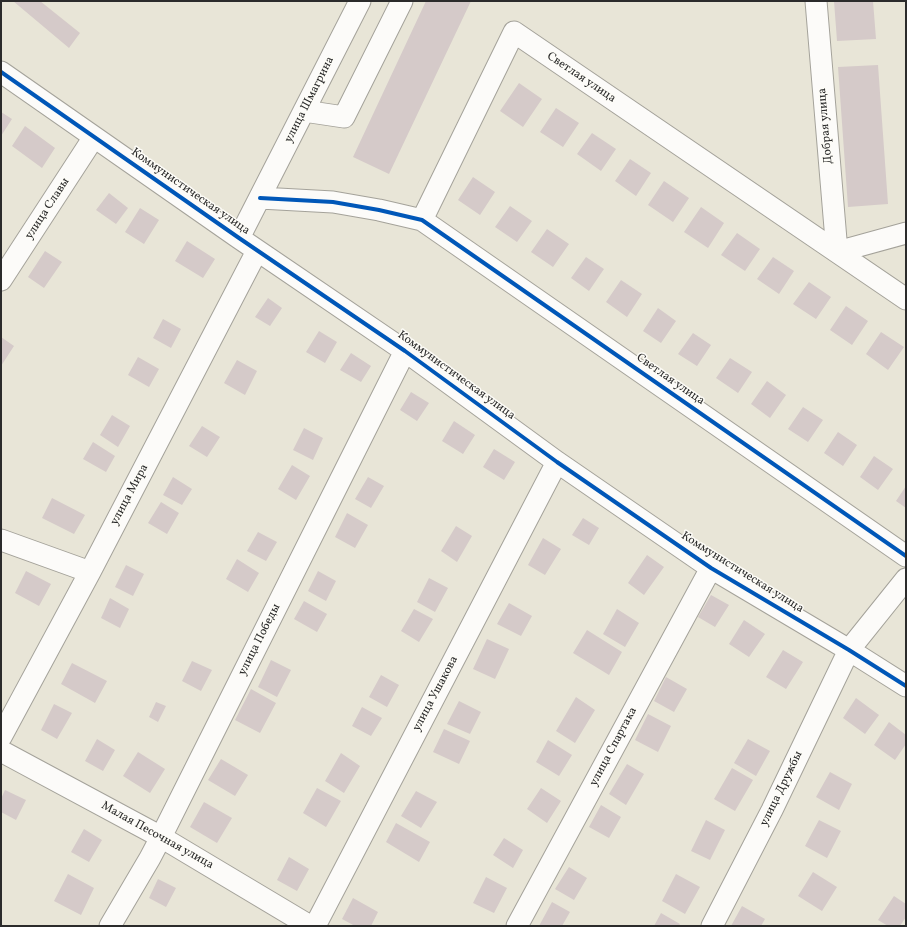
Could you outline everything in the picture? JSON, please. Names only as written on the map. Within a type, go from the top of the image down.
[{"type":"street","name":"улица Шмагрина","points":[[238,238],[260,198],[360,1]]},
{"type":"street","points":[[304,111],[344,117],[402,1]]},
{"type":"street","name":"Добрая улица","points":[[816,1],[837,252]]},
{"type":"street","name":"Светлая улица","points":[[906,299],[514,32],[422,220],[906,556]]},
{"type":"street","name":"Коммунистическая улица","points":[[1,72],[238,238],[406,351],[557,462],[710,568],[849,650],[906,686]]},
{"type":"street","name":"улица Славы","points":[[1,280],[94,137]]},
{"type":"street","points":[[260,198],[333,202],[379,210],[422,220]]},
{"type":"street","points":[[837,252],[906,233]]},
{"type":"street","name":"улица Мира","points":[[1,737],[90,572],[257,251]]},
{"type":"street","name":"улица Победы","points":[[110,926],[161,837],[406,351]]},
{"type":"street","name":"улица Ушакова","points":[[315,926],[557,462]]},
{"type":"street","points":[[1,540],[90,572]]},
{"type":"street","name":"улица Спартака","points":[[517,926],[710,568]]},
{"type":"street","name":"улица Дружбы","points":[[712,926],[772,810],[849,650],[906,579]]},
{"type":"street","name":"Малая Песочная улица","points":[[1,751],[161,837],[310,926]]},
{"type":"building","points":[[13,1],[40,1],[80,33],[69,48]]},
{"type":"building","points":[[426,1],[471,1],[389,174],[353,157]]},
{"type":"building","points":[[834,1],[873,1],[876,39],[837,41]]},
{"type":"building","points":[[878,65],[888,204],[848,207],[838,67]]},
{"type":"building","points":[[519,83],[542,99],[523,127],[500,111]]},
{"type":"building","points":[[556,108],[579,123],[563,147],[540,132]]},
{"type":"building","points":[[1,112],[12,119],[1,136]]},
{"type":"building","points":[[25,126],[55,148],[42,168],[12,146]]},
{"type":"building","points":[[592,133],[616,149],[601,171],[577,154]]},
{"type":"building","points":[[630,159],[651,173],[636,196],[615,181]]},
{"type":"building","points":[[473,177],[495,192],[480,215],[458,200]]},
{"type":"building","points":[[664,181],[689,198],[673,222],[648,205]]},
{"type":"building","points":[[109,193],[128,208],[116,224],[96,210]]},
{"type":"building","points":[[510,206],[532,221],[517,242],[495,227]]},
{"type":"building","points":[[701,207],[724,223],[708,248],[684,232]]},
{"type":"building","points":[[140,208],[159,220],[144,244],[125,232]]},
{"type":"building","points":[[547,229],[569,244],[553,267],[531,252]]},
{"type":"building","points":[[737,233],[760,249],[745,271],[721,255]]},
{"type":"building","points":[[187,241],[215,259],[203,278],[175,261]]},
{"type":"building","points":[[45,251],[62,262],[44,288],[28,277]]},
{"type":"building","points":[[586,257],[604,269],[589,291],[571,278]]},
{"type":"building","points":[[773,257],[794,271],[779,294],[757,279]]},
{"type":"building","points":[[621,280],[642,294],[627,317],[606,302]]},
{"type":"building","points":[[809,282],[831,297],[816,319],[793,304]]},
{"type":"building","points":[[268,298],[282,308],[270,326],[255,317]]},
{"type":"building","points":[[846,306],[868,321],[852,345],[830,330]]},
{"type":"building","points":[[658,308],[676,321],[661,343],[643,331]]},
{"type":"building","points":[[163,319],[181,329],[171,348],[153,338]]},
{"type":"building","points":[[319,331],[337,342],[325,363],[306,352]]},
{"type":"building","points":[[881,332],[904,347],[888,370],[866,354]]},
{"type":"building","points":[[693,333],[711,345],[697,366],[678,354]]},
{"type":"building","points":[[1,337],[14,346],[1,366]]},
{"type":"building","points":[[351,353],[371,366],[361,382],[340,370]]},
{"type":"building","points":[[138,357],[159,369],[149,387],[128,375]]},
{"type":"building","points":[[730,358],[752,372],[738,393],[716,378]]},
{"type":"building","points":[[237,360],[257,371],[245,395],[224,383]]},
{"type":"building","points":[[767,381],[786,395],[770,418],[751,404]]},
{"type":"building","points":[[411,392],[429,403],[417,421],[400,410]]},
{"type":"building","points":[[803,407],[823,420],[808,442],[788,429]]},
{"type":"building","points":[[112,415],[130,426],[118,447],[100,435]]},
{"type":"building","points":[[454,421],[475,435],[463,454],[442,441]]},
{"type":"building","points":[[202,426],[220,437],[207,457],[189,446]]},
{"type":"building","points":[[304,428],[323,438],[313,460],[293,450]]},
{"type":"building","points":[[838,432],[857,445],[843,466],[824,453]]},
{"type":"building","points":[[93,442],[115,456],[106,472],[83,459]]},
{"type":"building","points":[[494,449],[515,462],[504,480],[483,467]]},
{"type":"building","points":[[874,456],[893,469],[878,490],[860,477]]},
{"type":"building","points":[[292,465],[310,476],[296,500],[278,489]]},
{"type":"building","points":[[173,477],[192,489],[182,505],[163,495]]},
{"type":"building","points":[[368,477],[384,486],[371,508],[355,499]]},
{"type":"building","points":[[906,486],[906,508],[896,501]]},
{"type":"building","points":[[52,498],[85,515],[74,534],[42,518]]},
{"type":"building","points":[[161,502],[179,513],[167,534],[148,523]]},
{"type":"building","points":[[347,513],[368,525],[355,548],[335,537]]},
{"type":"building","points":[[583,518],[599,528],[589,545],[572,535]]},
{"type":"building","points":[[456,526],[472,536],[457,562],[441,551]]},
{"type":"building","points":[[258,532],[277,542],[266,561],[247,551]]},
{"type":"building","points":[[543,538],[561,549],[545,575],[528,565]]},
{"type":"building","points":[[647,555],[664,567],[644,595],[628,583]]},
{"type":"building","points":[[237,559],[259,573],[248,592],[226,579]]},
{"type":"building","points":[[126,565],[144,574],[133,596],[115,587]]},
{"type":"building","points":[[26,571],[51,584],[39,606],[15,593]]},
{"type":"building","points":[[318,571],[336,581],[326,601],[308,591]]},
{"type":"building","points":[[429,578],[448,588],[435,612],[417,602]]},
{"type":"building","points":[[711,595],[729,605],[715,627],[698,617]]},
{"type":"building","points":[[110,598],[129,609],[120,628],[101,618]]},
{"type":"building","points":[[304,601],[327,614],[317,632],[294,619]]},
{"type":"building","points":[[509,603],[532,616],[521,636],[497,624]]},
{"type":"building","points":[[414,609],[433,619],[419,642],[401,631]]},
{"type":"building","points":[[617,609],[639,623],[625,647],[603,634]]},
{"type":"building","points":[[744,620],[765,634],[749,657],[729,644]]},
{"type":"building","points":[[587,630],[622,652],[609,675],[573,653]]},
{"type":"building","points":[[487,639],[509,649],[495,679],[473,669]]},
{"type":"building","points":[[783,650],[803,662],[786,689],[766,677]]},
{"type":"building","points":[[271,660],[291,670],[277,697],[258,687]]},
{"type":"building","points":[[192,661],[212,670],[201,691],[182,681]]},
{"type":"building","points":[[72,663],[107,681],[95,703],[61,684]]},
{"type":"building","points":[[381,675],[399,685],[387,707],[369,697]]},
{"type":"building","points":[[666,677],[687,689],[674,712],[654,701]]},
{"type":"building","points":[[251,689],[276,703],[260,733],[235,720]]},
{"type":"building","points":[[576,697],[595,710],[575,743],[556,731]]},
{"type":"building","points":[[856,698],[879,715],[865,734],[843,718]]},
{"type":"building","points":[[459,701],[481,712],[470,734],[447,724]]},
{"type":"building","points":[[156,702],[166,706],[158,722],[149,717]]},
{"type":"building","points":[[54,704],[72,713],[57,739],[41,730]]},
{"type":"building","points":[[362,707],[382,718],[371,736],[352,726]]},
{"type":"building","points":[[648,714],[671,726],[658,752],[635,740]]},
{"type":"building","points":[[889,722],[906,735],[906,744],[895,760],[874,745]]},
{"type":"building","points":[[444,729],[470,741],[459,764],[433,752]]},
{"type":"building","points":[[97,739],[115,750],[103,771],[85,761]]},
{"type":"building","points":[[748,739],[770,751],[756,776],[734,763]]},
{"type":"building","points":[[548,740],[572,755],[559,776],[536,762]]},
{"type":"building","points":[[138,752],[165,769],[150,793],[123,776]]},
{"type":"building","points":[[341,753],[360,766],[344,793],[325,781]]},
{"type":"building","points":[[221,759],[248,775],[235,796],[208,780]]},
{"type":"building","points":[[627,764],[644,774],[626,805],[609,794]]},
{"type":"building","points":[[732,768],[753,780],[735,811],[714,799]]},
{"type":"building","points":[[830,772],[852,784],[839,810],[816,797]]},
{"type":"building","points":[[317,788],[341,801],[326,827],[303,813]]},
{"type":"building","points":[[541,788],[561,801],[547,823],[527,809]]},
{"type":"building","points":[[5,790],[26,800],[16,820],[1,812],[1,799]]},
{"type":"building","points":[[416,791],[437,802],[421,828],[401,816]]},
{"type":"building","points":[[204,802],[232,818],[217,843],[190,827]]},
{"type":"building","points":[[601,805],[621,817],[609,838],[589,827]]},
{"type":"building","points":[[706,820],[725,830],[710,860],[691,851]]},
{"type":"building","points":[[819,820],[841,831],[827,858],[805,846]]},
{"type":"building","points":[[396,823],[430,842],[419,862],[386,842]]},
{"type":"building","points":[[84,829],[102,840],[89,862],[71,852]]},
{"type":"building","points":[[504,838],[523,850],[513,868],[493,855]]},
{"type":"building","points":[[289,857],[309,869],[297,891],[277,880]]},
{"type":"building","points":[[569,867],[587,878],[574,900],[555,889]]},
{"type":"building","points":[[813,872],[837,887],[822,911],[798,896]]},
{"type":"building","points":[[68,874],[94,888],[81,915],[54,901]]},
{"type":"building","points":[[676,874],[700,887],[685,914],[662,901]]},
{"type":"building","points":[[486,877],[507,888],[494,913],[473,903]]},
{"type":"building","points":[[158,879],[176,888],[166,907],[149,898]]},
{"type":"building","points":[[894,896],[906,904],[906,917],[900,926],[888,926],[878,920]]},
{"type":"building","points":[[353,898],[378,912],[371,926],[355,926],[342,919]]},
{"type":"building","points":[[552,902],[570,912],[562,926],[539,926]]},
{"type":"building","points":[[742,906],[765,919],[761,926],[731,926]]},
{"type":"building","points":[[661,913],[680,924],[679,926],[654,926]]},
{"type":"cycle path","points":[[1,72],[239,238],[405,351],[557,462],[711,568],[849,650],[906,686]]},
{"type":"cycle path","points":[[260,198],[333,202],[379,210],[422,220],[906,556]]}]
